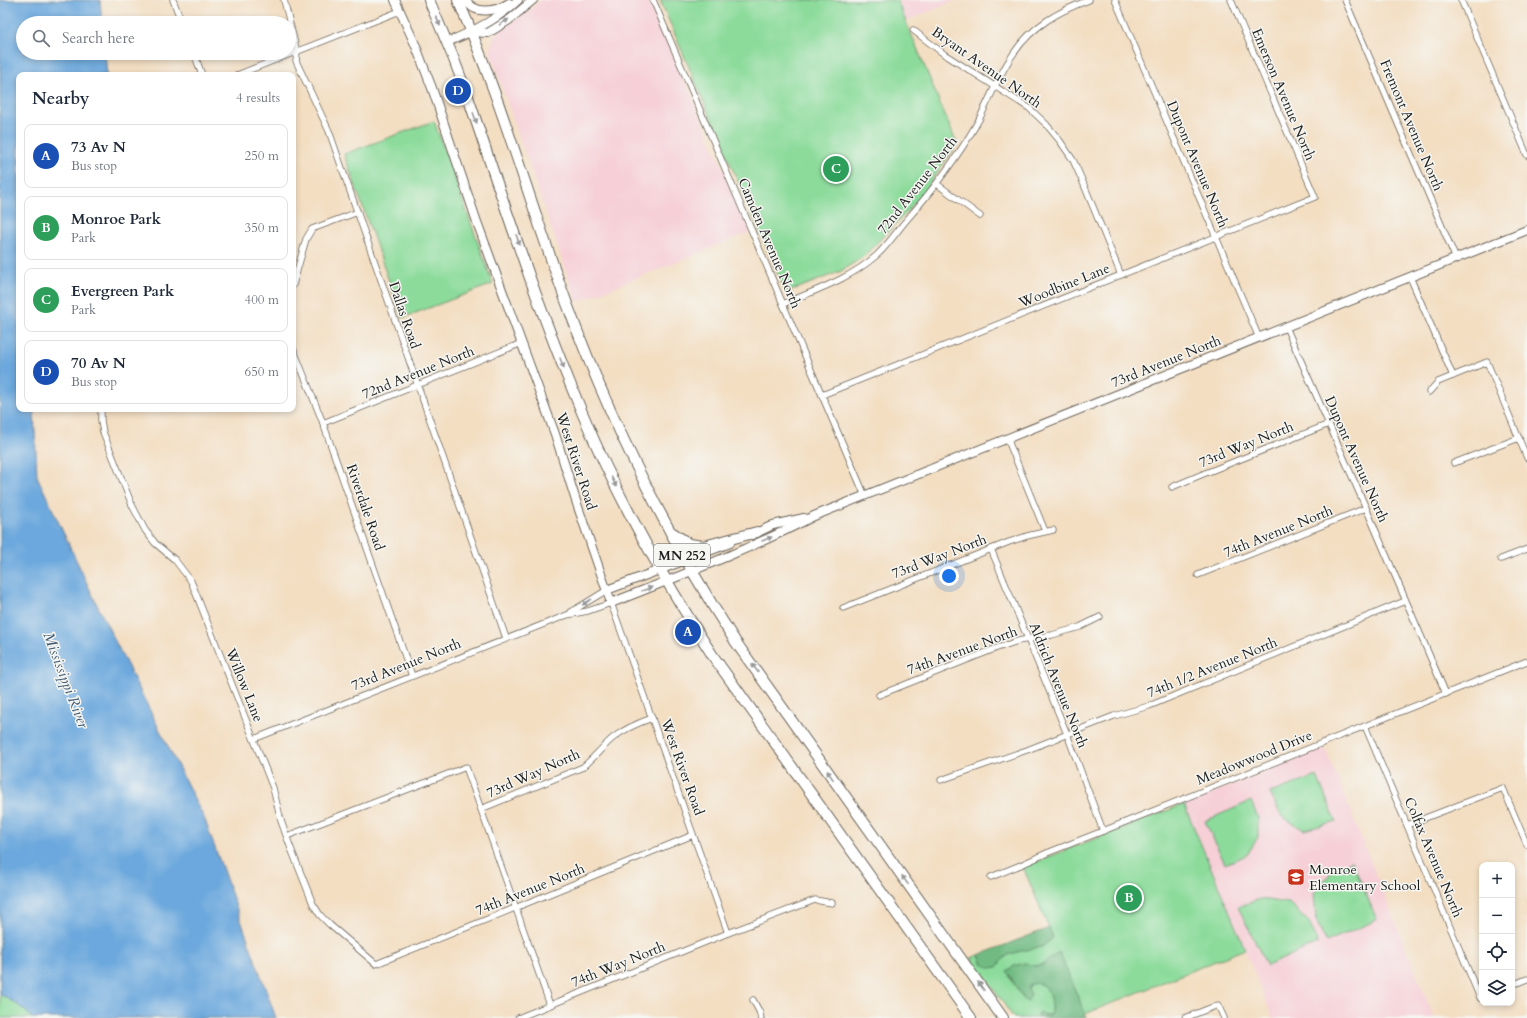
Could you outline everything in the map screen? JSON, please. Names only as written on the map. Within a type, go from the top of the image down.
[{"type":"highway","name":"MN 252","points":[[429,0],[467,94],[541,310],[581,412],[621,497],[667,582],[713,656],[971,1018]]},
{"type":"highway","name":"MN 252","points":[[458,0],[472,32],[491,84],[578,334],[619,432],[668,529],[735,641],[1004,1018]]},
{"type":"highway","points":[[668,529],[685,542],[698,546],[720,543],[757,532]]},
{"type":"street","points":[[173,0],[179,16]]},
{"type":"street","name":"Dallas Road","points":[[284,0],[288,16]]},
{"type":"street","name":"West River Road","points":[[395,0],[432,88],[472,210],[555,434],[611,603],[728,933]]},
{"type":"street","points":[[466,0],[469,5],[475,8],[489,10],[497,9],[513,0]]},
{"type":"street","points":[[447,42],[472,32],[518,0]]},
{"type":"street","points":[[472,32],[488,32],[509,20],[532,0]]},
{"type":"street","name":"Camden Avenue North","points":[[653,0],[865,496]]},
{"type":"street","name":"72nd Avenue North","points":[[783,304],[848,276],[864,266],[878,254],[937,184],[965,143],[1014,53],[1025,39],[1054,15],[1089,0]]},
{"type":"street","name":"Dupont Avenue North","points":[[1115,0],[1259,338]]},
{"type":"street","name":"Emerson Avenue North","points":[[1231,0],[1315,197]]},
{"type":"street","name":"Fremont Avenue North","points":[[1345,0],[1456,259]]},
{"type":"street","points":[[1461,0],[1527,155]]},
{"type":"street","points":[[297,52],[400,11]]},
{"type":"street","name":"Bryant Avenue North","points":[[913,30],[944,54],[1029,108],[1046,124],[1064,147],[1082,180],[1121,275]]},
{"type":"street","name":"Dallas Road","points":[[296,48],[296,61],[329,131],[506,638]]},
{"type":"street","points":[[197,60],[201,72]]},
{"type":"street","points":[[245,72],[276,60]]},
{"type":"street","points":[[937,184],[980,216]]},
{"type":"street","name":"Woodbine Lane","points":[[822,395],[1315,197]]},
{"type":"street","points":[[296,274],[306,239],[312,229],[358,212]]},
{"type":"street","name":"73rd Avenue North","points":[[254,738],[506,638],[568,615],[588,611],[611,603],[667,582],[782,533],[814,516],[1527,230]]},
{"type":"street","points":[[1410,277],[1453,376]]},
{"type":"street","name":"Dupont Avenue North","points":[[1286,327],[1446,694]]},
{"type":"street","name":"72nd Avenue North","points":[[323,423],[522,343]]},
{"type":"street","name":"Riverdale Road","points":[[296,356],[323,423],[412,676]]},
{"type":"street","points":[[1429,392],[1438,382],[1487,362],[1527,458]]},
{"type":"street","name":"Willow Lane","points":[[101,412],[100,421],[103,432],[132,505],[145,530],[155,543],[175,560],[191,581],[277,799],[281,821],[308,892],[320,915],[376,964]]},
{"type":"street","name":"73rd Way North","points":[[1172,487],[1329,424]]},
{"type":"street","points":[[1007,438],[1045,531]]},
{"type":"street","points":[[1454,463],[1519,438]]},
{"type":"street","name":"74th Avenue North","points":[[1198,575],[1366,508]]},
{"type":"street","name":"73rd Avenue North","points":[[568,615],[607,590],[773,525],[814,516]]},
{"type":"street","name":"73rd Way North","points":[[843,608],[991,549],[1027,536],[1053,530]]},
{"type":"street","name":"Aldrich Avenue North","points":[[991,549],[1067,734],[1103,831]]},
{"type":"street","points":[[1501,559],[1527,549]]},
{"type":"street","name":"74th 1/2 Avenue North","points":[[941,780],[1027,750],[1114,716],[1149,706],[1405,601]]},
{"type":"street","name":"74th Avenue North","points":[[879,695],[997,648],[1080,627],[1100,617]]},
{"type":"street","name":"Meadowwood Drive","points":[[991,877],[1047,853],[1527,662]]},
{"type":"street","name":"73rd Way North","points":[[481,809],[583,767],[612,739],[624,730],[652,718]]},
{"type":"street","name":"Colfax Avenue North","points":[[1365,726],[1479,992]]},
{"type":"street","points":[[287,836],[466,767],[550,1005]]},
{"type":"street","points":[[1407,825],[1503,788],[1527,845]]},
{"type":"street","name":"74th Avenue North","points":[[376,964],[693,835]]},
{"type":"street","name":"74th Way North","points":[[518,1018],[728,933],[815,900],[832,903]]},
{"type":"street","points":[[1515,984],[1527,979]]},
{"type":"street","points":[[753,1000],[761,1018]]},
{"type":"street","points":[[1186,1018],[1218,1005],[1224,1018]]},
{"type":"shaded area","points":[[540,0],[649,0],[751,232],[577,302],[490,53],[495,34],[530,10]]},
{"type":"shaded area","points":[[897,0],[957,0],[906,21]]},
{"type":"shaded area","name":"Monroe Elementary School","points":[[1325,748],[1434,1018],[1273,1018],[1184,804]]},
{"type":"green space","points":[[660,0],[897,0],[957,144],[922,194],[907,212],[863,257],[841,271],[786,293]]},
{"type":"green space","points":[[434,121],[493,284],[402,318],[344,154]]},
{"type":"green space","points":[[1317,776],[1336,822],[1304,830],[1281,816],[1270,793]]},
{"type":"green space","points":[[1251,801],[1258,818],[1258,837],[1247,855],[1225,864],[1205,821]]},
{"type":"green space","points":[[1184,804],[1245,949],[1085,1014],[1059,953],[1043,964],[1030,965],[1024,963],[1009,976],[1024,1000],[1030,984],[1041,984],[1048,992],[1051,1010],[1050,1015],[1037,1014],[1038,1018],[1014,1018],[971,958],[979,955],[983,964],[1001,961],[1008,955],[1053,938],[1023,867]]},
{"type":"green space","points":[[1352,861],[1377,920],[1326,942],[1316,920],[1314,893],[1333,870]]},
{"type":"green space","points":[[1260,899],[1289,903],[1309,922],[1318,943],[1267,966],[1238,907]]},
{"type":"green space","points":[[1049,928],[1053,938],[1042,947],[1008,955],[997,967],[991,968],[983,964],[979,955]]},
{"type":"green space","points":[[1059,952],[1087,1018],[1038,1018],[1037,1014],[1040,1012],[1044,1015],[1050,1015],[1051,1004],[1048,992],[1041,984],[1036,983],[1030,985],[1028,989],[1031,994],[1028,1001],[1024,1000],[1007,971],[1014,966],[1024,963],[1036,966],[1042,965]]},
{"type":"green space","points":[[0,994],[21,1007],[32,1018],[0,1018]]},
{"type":"water","name":"Mississippi River","points":[[0,0],[100,0],[101,16],[16,16],[16,60],[106,60],[107,72],[16,72],[16,412],[34,412],[37,476],[99,609],[205,820],[276,1018],[32,1018],[21,1007],[0,994]]},
{"type":"place","name":"70 Av N","points":[[458,91]]},
{"type":"place","name":"Evergreen Park","points":[[836,169]]},
{"type":"place","name":"73 Av N","points":[[688,632]]},
{"type":"place","name":"Monroe Elementary School","points":[[1296,877]]},
{"type":"place","name":"Monroe Park","points":[[1129,898]]}]
